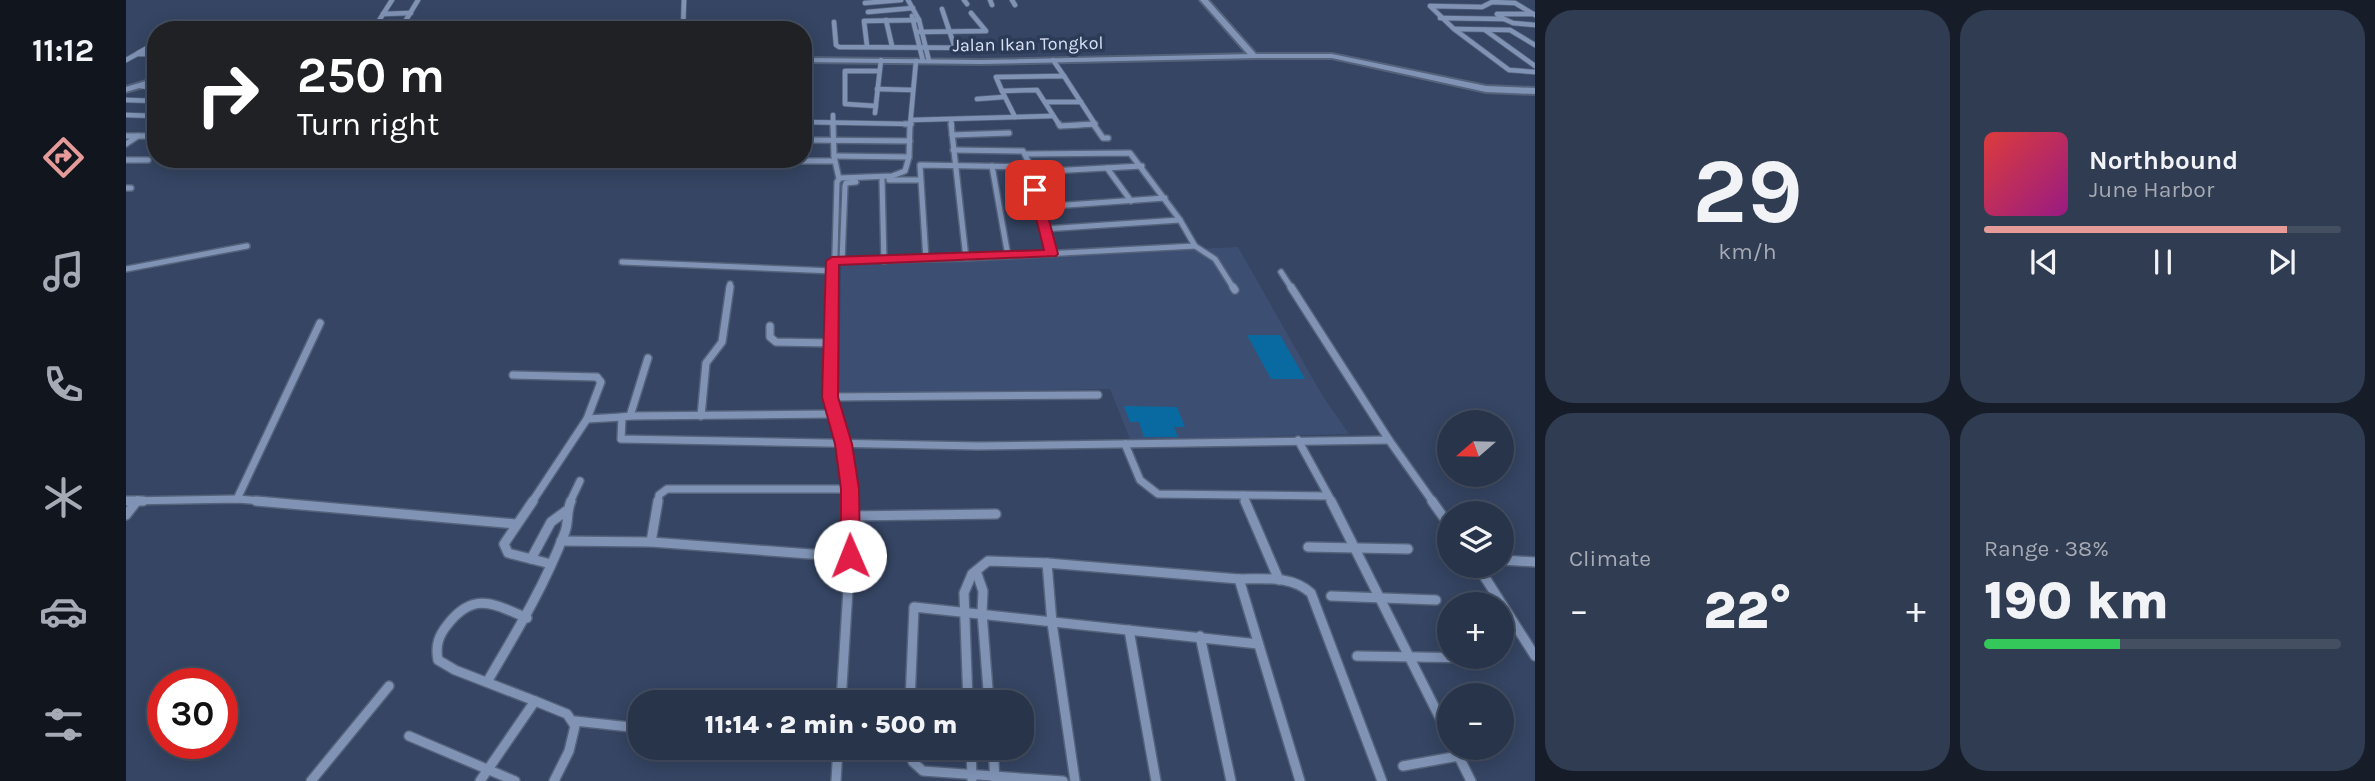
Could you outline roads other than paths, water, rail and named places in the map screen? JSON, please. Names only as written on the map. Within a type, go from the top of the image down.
[{"type":"main road","points":[[1204,0],[1254,56],[1332,56],[1486,89],[1535,90]]},
{"type":"street","points":[[379,21],[392,0]]},
{"type":"street","points":[[406,21],[418,0]]},
{"type":"street","points":[[683,21],[684,0]]},
{"type":"street","points":[[865,4],[901,0]]},
{"type":"street","points":[[839,179],[898,175],[905,171],[909,157],[912,90],[923,61],[924,47],[908,0]]},
{"type":"street","points":[[1427,0],[1434,6]]},
{"type":"street","points":[[1535,14],[1515,3],[1492,2],[1482,7],[1430,6],[1440,18],[1510,71],[1535,69]]},
{"type":"street","points":[[868,12],[912,7]]},
{"type":"street","points":[[942,9],[955,48]]},
{"type":"street","points":[[383,15],[411,13]]},
{"type":"street","points":[[920,32],[986,30],[971,13]]},
{"type":"street","points":[[1535,14],[1497,14],[1513,23],[1535,25]]},
{"type":"street","points":[[1440,18],[1504,19]]},
{"type":"street","points":[[1470,19],[1535,69]]},
{"type":"street","points":[[886,20],[892,46]]},
{"type":"street","points":[[867,46],[863,22],[916,20]]},
{"type":"street","points":[[834,22],[837,46],[989,48]]},
{"type":"street","points":[[1454,29],[1513,31],[1535,45]]},
{"type":"street","points":[[974,32],[981,48]]},
{"type":"street","points":[[126,60],[147,48]]},
{"type":"street","points":[[137,54],[147,54]]},
{"type":"street","name":"Jalan Ikan Tongkol","points":[[812,60],[1052,60],[1254,56]]},
{"type":"street","points":[[875,113],[881,60]]},
{"type":"street","points":[[1052,60],[1103,138],[1108,138]]},
{"type":"street","points":[[876,106],[845,104],[845,71],[878,71]]},
{"type":"street","points":[[1016,117],[996,76],[1064,76]]},
{"type":"street","points":[[126,90],[147,83]]},
{"type":"street","points":[[140,86],[147,87]]},
{"type":"street","points":[[877,89],[912,90]]},
{"type":"street","points":[[976,99],[1036,90],[1060,126],[1094,125]]},
{"type":"street","points":[[126,100],[147,101]]},
{"type":"street","points":[[1045,102],[1081,102]]},
{"type":"street","points":[[126,115],[147,116]]},
{"type":"street","points":[[833,115],[834,159],[839,179],[832,261],[830,397],[844,444],[850,489],[850,556],[842,690]]},
{"type":"street","points":[[812,122],[911,122],[1052,116]]},
{"type":"street","points":[[951,120],[966,258]]},
{"type":"street","points":[[952,135],[1009,134]]},
{"type":"street","points":[[126,136],[147,136]]},
{"type":"street","points":[[126,144],[138,136]]},
{"type":"street","points":[[812,140],[910,141]]},
{"type":"street","points":[[953,150],[1018,149],[1026,154],[1131,153],[1165,198],[1195,246],[1212,257],[1235,290]]},
{"type":"street","points":[[1026,154],[1051,254]]},
{"type":"street","points":[[812,159],[909,157]]},
{"type":"street","points":[[126,160],[147,160]]},
{"type":"street","points":[[926,260],[920,165],[1031,169],[1142,166]]},
{"type":"street","points":[[992,166],[1007,256]]},
{"type":"street","points":[[1107,168],[1131,201]]},
{"type":"street","points":[[882,180],[884,261]]},
{"type":"street","points":[[842,261],[846,183],[920,180]]},
{"type":"street","points":[[1039,207],[1165,198]]},
{"type":"street","points":[[1044,229],[1180,220]]},
{"type":"street","points":[[126,269],[247,246]]},
{"type":"street","points":[[832,261],[926,260],[1195,246]]},
{"type":"street","points":[[622,262],[833,271]]},
{"type":"street","points":[[1281,272],[1437,508]]},
{"type":"street","points":[[701,415],[706,363],[722,342],[730,284]]},
{"type":"street","points":[[237,499],[320,323]]},
{"type":"street","points":[[770,326],[770,337],[776,342],[830,342]]},
{"type":"street","points":[[648,358],[626,416],[621,439],[844,444],[1390,440]]},
{"type":"street","points":[[513,375],[600,378],[599,392],[587,419],[503,547],[508,554],[551,564]]},
{"type":"street","points":[[830,397],[1098,395]]},
{"type":"street","points":[[587,419],[626,416],[834,414]]},
{"type":"street","points":[[1298,440],[1437,712]]},
{"type":"street","points":[[1125,444],[1140,484],[1157,494],[1328,496]]},
{"type":"street","points":[[531,559],[551,522],[566,511],[580,481]]},
{"type":"street","points":[[651,542],[659,495],[667,489],[850,489]]},
{"type":"street","points":[[1243,495],[1279,580]]},
{"type":"street","points":[[126,501],[237,499],[516,524]]},
{"type":"street","points":[[126,515],[138,500]]},
{"type":"street","points":[[487,682],[527,618],[569,520],[566,511]]},
{"type":"street","points":[[849,516],[996,514]]},
{"type":"street","points":[[561,541],[651,542],[850,556]]},
{"type":"street","points":[[1308,547],[1408,550]]},
{"type":"street","points":[[967,690],[964,611],[966,584],[979,565],[988,561],[1279,580],[1301,584],[1311,593],[1382,781]]},
{"type":"street","points":[[1514,561],[1535,562]]},
{"type":"street","points":[[1047,563],[1052,623],[1075,781]]},
{"type":"street","points":[[976,571],[984,590],[982,614],[988,690]]},
{"type":"street","points":[[1485,578],[1533,651]]},
{"type":"street","points":[[1239,579],[1300,781]]},
{"type":"street","points":[[1331,596],[1436,600]]},
{"type":"street","points":[[527,618],[483,601],[471,602],[459,609],[438,638],[435,649],[438,660],[568,715],[575,721],[628,727]]},
{"type":"street","points":[[910,690],[914,607],[1200,636],[1258,645]]},
{"type":"street","points":[[1129,630],[1156,781]]},
{"type":"street","points":[[1200,636],[1231,781]]},
{"type":"street","points":[[1357,656],[1437,657]]},
{"type":"street","points":[[311,781],[388,686]]},
{"type":"street","points":[[480,781],[535,701]]},
{"type":"street","points":[[554,781],[577,730],[575,721]]},
{"type":"street","points":[[409,736],[516,781]]},
{"type":"street","points":[[1403,766],[1437,757]]},
{"type":"street","points":[[836,781],[837,760]]},
{"type":"street","points":[[912,760],[923,771],[972,779],[1063,781]]},
{"type":"street","points":[[971,760],[972,779]]},
{"type":"street","points":[[994,760],[995,778]]},
{"type":"street","points":[[1461,760],[1471,781]]}]
